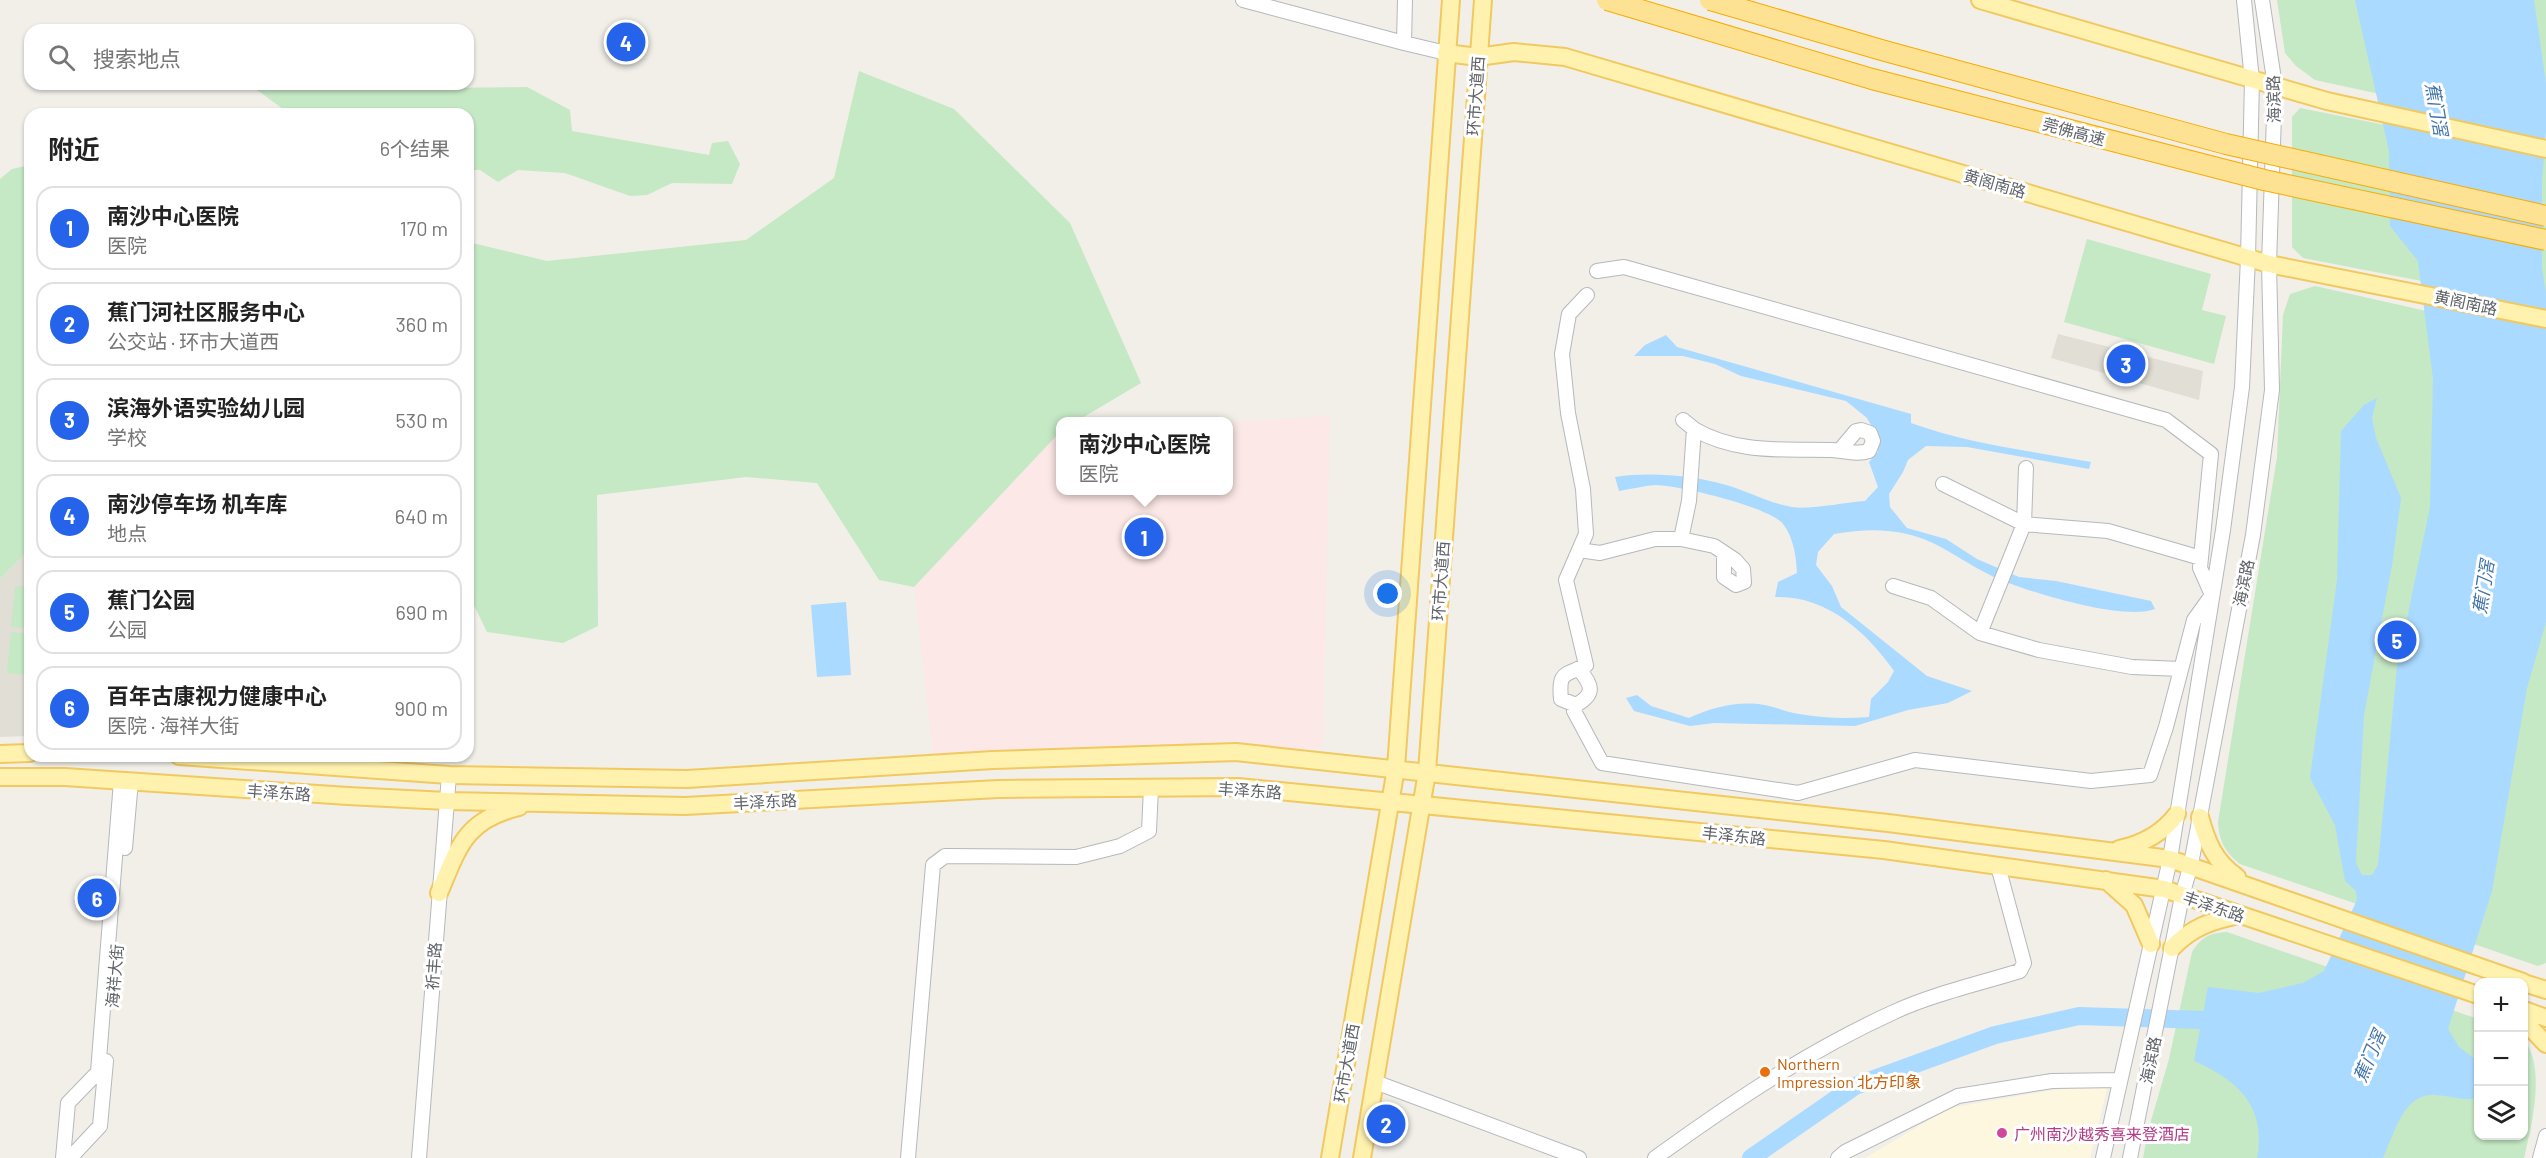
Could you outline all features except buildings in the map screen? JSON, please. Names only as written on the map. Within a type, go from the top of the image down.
[{"type":"highway","name":"莞佛高速","points":[[1607,0],[1872,79],[2264,180],[2546,240]]},
{"type":"highway","name":"莞佛高速","points":[[1710,0],[1884,51],[2226,144],[2546,216]]},
{"type":"main road","name":"环市大道西","points":[[1330,1158],[1396,768],[1450,0]]},
{"type":"main road","name":"环市大道西","points":[[1362,1158],[1427,772],[1483,0]]},
{"type":"main road","points":[[1980,0],[2327,101],[2546,149]]},
{"type":"main road","name":"黄阁南路","points":[[1446,53],[1478,57],[1514,52],[1565,57],[2269,264],[2546,319]]},
{"type":"main road","name":"丰泽东路","points":[[264,762],[449,775],[687,779],[993,760],[1236,752],[1888,824],[2170,859],[2191,864],[2511,978]]},
{"type":"main road","points":[[0,754],[24,753]]},
{"type":"main road","name":"丰泽东路","points":[[0,777],[65,777],[447,801],[685,806],[998,789],[1238,787],[1884,850],[2105,879],[2164,889],[2474,994]]},
{"type":"main road","points":[[439,893],[460,844],[480,821],[507,810],[534,803]]},
{"type":"main road","points":[[2110,851],[2137,845],[2153,837],[2168,827],[2177,814]]},
{"type":"main road","points":[[2200,817],[2212,853],[2227,870],[2250,886]]},
{"type":"main road","points":[[2105,879],[2134,905],[2151,944]]},
{"type":"main road","points":[[2172,948],[2196,927],[2212,920],[2239,915]]},
{"type":"main road","points":[[2528,982],[2546,981]]},
{"type":"main road","name":"丰泽东路","points":[[2528,984],[2546,990]]},
{"type":"main road","points":[[2528,1013],[2546,1018]]},
{"type":"main road","points":[[2528,1026],[2546,1044]]},
{"type":"street","points":[[1243,0],[1446,53]]},
{"type":"street","points":[[1404,43],[1405,0]]},
{"type":"street","name":"海滨路","points":[[2103,1158],[2170,859],[2242,387],[2252,80],[2244,0]]},
{"type":"street","name":"海滨路","points":[[2130,1158],[2182,896],[2191,864],[2253,535],[2272,390],[2269,264],[2275,86],[2262,0]]},
{"type":"street","points":[[1579,669],[1585,677],[1590,692],[1587,699],[1576,705],[1574,711],[1602,763],[1798,793],[1915,760],[2091,781],[2150,775],[2194,620],[2212,595],[2200,568],[2211,454],[2166,420],[1624,267],[1597,271]]},
{"type":"street","points":[[1576,705],[1561,699],[1560,692],[1561,681],[1566,672],[1586,665],[1566,580],[1586,534],[1583,489],[1568,413],[1562,354],[1569,314],[1587,295]]},
{"type":"street","points":[[1683,420],[1694,429],[1725,443],[1758,449],[1840,450]]},
{"type":"street","points":[[1681,539],[1689,501],[1694,429]]},
{"type":"street","points":[[1980,633],[2024,524],[2026,468]]},
{"type":"street","points":[[1943,484],[2024,524],[2108,531],[2201,558]]},
{"type":"street","points":[[1579,550],[1600,553],[1655,539],[1681,539],[1714,546],[1724,555]]},
{"type":"street","points":[[1893,586],[1931,598],[1980,633],[2039,650],[2074,657],[2132,667],[2181,669]]},
{"type":"street","name":"祈丰路","points":[[419,1158],[449,775]]},
{"type":"street","name":"海祥大街","points":[[63,1158],[68,1103],[98,1072],[126,781]]},
{"type":"street","name":"海祥大街","points":[[70,1158],[100,1126],[126,781]]},
{"type":"street","points":[[908,1158],[933,865],[945,856],[1076,857],[1120,846],[1149,831],[1150,788]]},
{"type":"street","points":[[1655,1158],[1721,1110],[1800,1060],[1895,1011],[2020,971],[2024,963],[1998,866]]},
{"type":"street","points":[[1838,1158],[1845,1152],[1958,1096],[2052,1082],[2120,1080]]},
{"type":"street","points":[[1375,1082],[1579,1158]]},
{"type":"street","points":[[81,1090],[94,1091],[102,1100]]},
{"type":"street","points":[[66,1131],[74,1142],[84,1142]]},
{"type":"street","points":[[2540,1158],[2546,1136]]},
{"type":"shaded area","points":[[2058,334],[2203,371],[2199,400],[2051,358]]},
{"type":"shaded area","points":[[1330,416],[1323,748],[933,755],[914,587],[1056,436],[1056,495],[1233,495],[1233,422]]},
{"type":"shaded area","points":[[24,555],[24,736],[0,737],[0,579]]},
{"type":"shaded area","name":"广州南沙越秀喜来登酒店","points":[[2108,1085],[2090,1158],[1865,1158],[1950,1108],[2053,1090]]},
{"type":"green space","points":[[2277,0],[2546,0],[2546,130],[2315,80],[2296,66],[2285,53]]},
{"type":"green space","points":[[859,71],[954,109],[1070,223],[1141,383],[1084,417],[1056,417],[1056,436],[914,587],[879,580],[817,483],[746,477],[597,495],[598,626],[563,643],[487,632],[474,605],[474,243],[547,261],[746,240],[834,178]]},
{"type":"green space","points":[[527,87],[570,110],[572,131],[709,155],[712,143],[728,141],[740,164],[732,184],[672,183],[647,195],[630,196],[565,173],[518,170],[498,182],[480,170],[474,170],[474,108],[282,108],[257,90],[474,90],[474,88]]},
{"type":"green space","points":[[2300,108],[2546,157],[2546,305],[2303,258],[2292,247],[2292,117]]},
{"type":"green space","points":[[24,166],[24,555],[0,579],[0,179],[12,169]]},
{"type":"green space","points":[[2087,239],[2211,274],[2202,310],[2226,316],[2214,364],[2064,322]]},
{"type":"green space","points":[[2315,286],[2546,338],[2546,963],[2538,966],[2240,864],[2230,855],[2221,840],[2218,822],[2277,457],[2283,315],[2290,294]]},
{"type":"green space","points":[[15,586],[24,587],[24,628],[11,627]]},
{"type":"green space","points":[[11,632],[24,633],[24,675],[7,673]]},
{"type":"green space","points":[[2227,932],[2474,1018],[2474,1140],[2528,1140],[2524,1158],[2143,1158],[2148,1131],[2169,1059],[2192,952],[2206,937]]},
{"type":"green space","points":[[2528,1046],[2531,1051],[2536,1080],[2528,1139]]},
{"type":"water","name":"蕉门滘","points":[[2355,0],[2534,0],[2546,83],[2546,131],[2542,181],[2542,268],[2546,294],[2546,622],[2527,688],[2492,891],[2448,1029],[2459,1047],[2474,1058],[2474,1099],[2436,1095],[2415,1100],[2401,1117],[2383,1158],[2257,1158],[2259,1140],[2257,1124],[2253,1110],[2245,1097],[2223,1077],[2194,1061],[2208,987],[2259,993],[2303,983],[2324,971],[2357,900],[2356,891],[2345,881],[2335,825],[2310,778],[2337,580],[2341,431],[2364,405],[2377,398],[2372,418],[2376,438],[2401,498],[2392,565],[2364,715],[2356,863],[2362,875],[2372,875],[2378,865],[2397,667],[2430,507],[2433,379],[2418,261],[2390,226],[2389,151]]},
{"type":"water","points":[[1666,335],[1677,347],[1911,414],[1911,423],[1933,430],[2000,446],[2091,462],[2089,469],[1967,447],[1926,446],[1908,460],[1889,494],[1890,507],[1907,528],[1946,539],[1977,559],[2019,577],[2056,581],[2151,601],[2155,609],[2140,612],[2120,611],[2046,596],[2003,581],[1939,546],[1907,534],[1870,530],[1834,534],[1818,552],[1816,565],[1832,586],[1841,607],[1927,676],[1972,691],[1948,703],[1908,710],[1855,726],[1714,723],[1690,726],[1634,711],[1626,698],[1637,695],[1651,706],[1689,718],[1706,711],[1740,704],[1763,705],[1817,716],[1869,717],[1871,699],[1888,682],[1894,671],[1858,630],[1828,609],[1794,598],[1775,597],[1778,582],[1797,573],[1790,535],[1775,517],[1723,498],[1667,486],[1655,485],[1619,491],[1615,477],[1670,475],[1713,482],[1775,503],[1800,508],[1865,501],[1878,487],[1869,462],[1878,452],[1876,434],[1867,418],[1846,401],[1741,376],[1715,364],[1683,356],[1634,356],[1645,345]]},
{"type":"water","points":[[846,602],[851,675],[817,677],[811,605]]},
{"type":"waterway","points":[[1751,1158],[1855,1086],[1995,1035],[2079,1016],[2202,1020]]},
{"type":"place","name":"南沙停车场 机车库","points":[[626,42]]},
{"type":"place","name":"滨海外语实验幼儿园","points":[[2126,364]]},
{"type":"place","name":"南沙中心医院","points":[[1144,537]]},
{"type":"place","name":"蕉门公园","points":[[2397,640]]},
{"type":"place","name":"百年古康视力健康中心","points":[[97,898]]},
{"type":"place","name":"Northern Impression 北方印象","points":[[1765,1072]]},
{"type":"place","name":"蕉门河社区服务中心","points":[[1386,1124]]},
{"type":"place","name":"广州南沙越秀喜来登酒店","points":[[2002,1133]]}]
